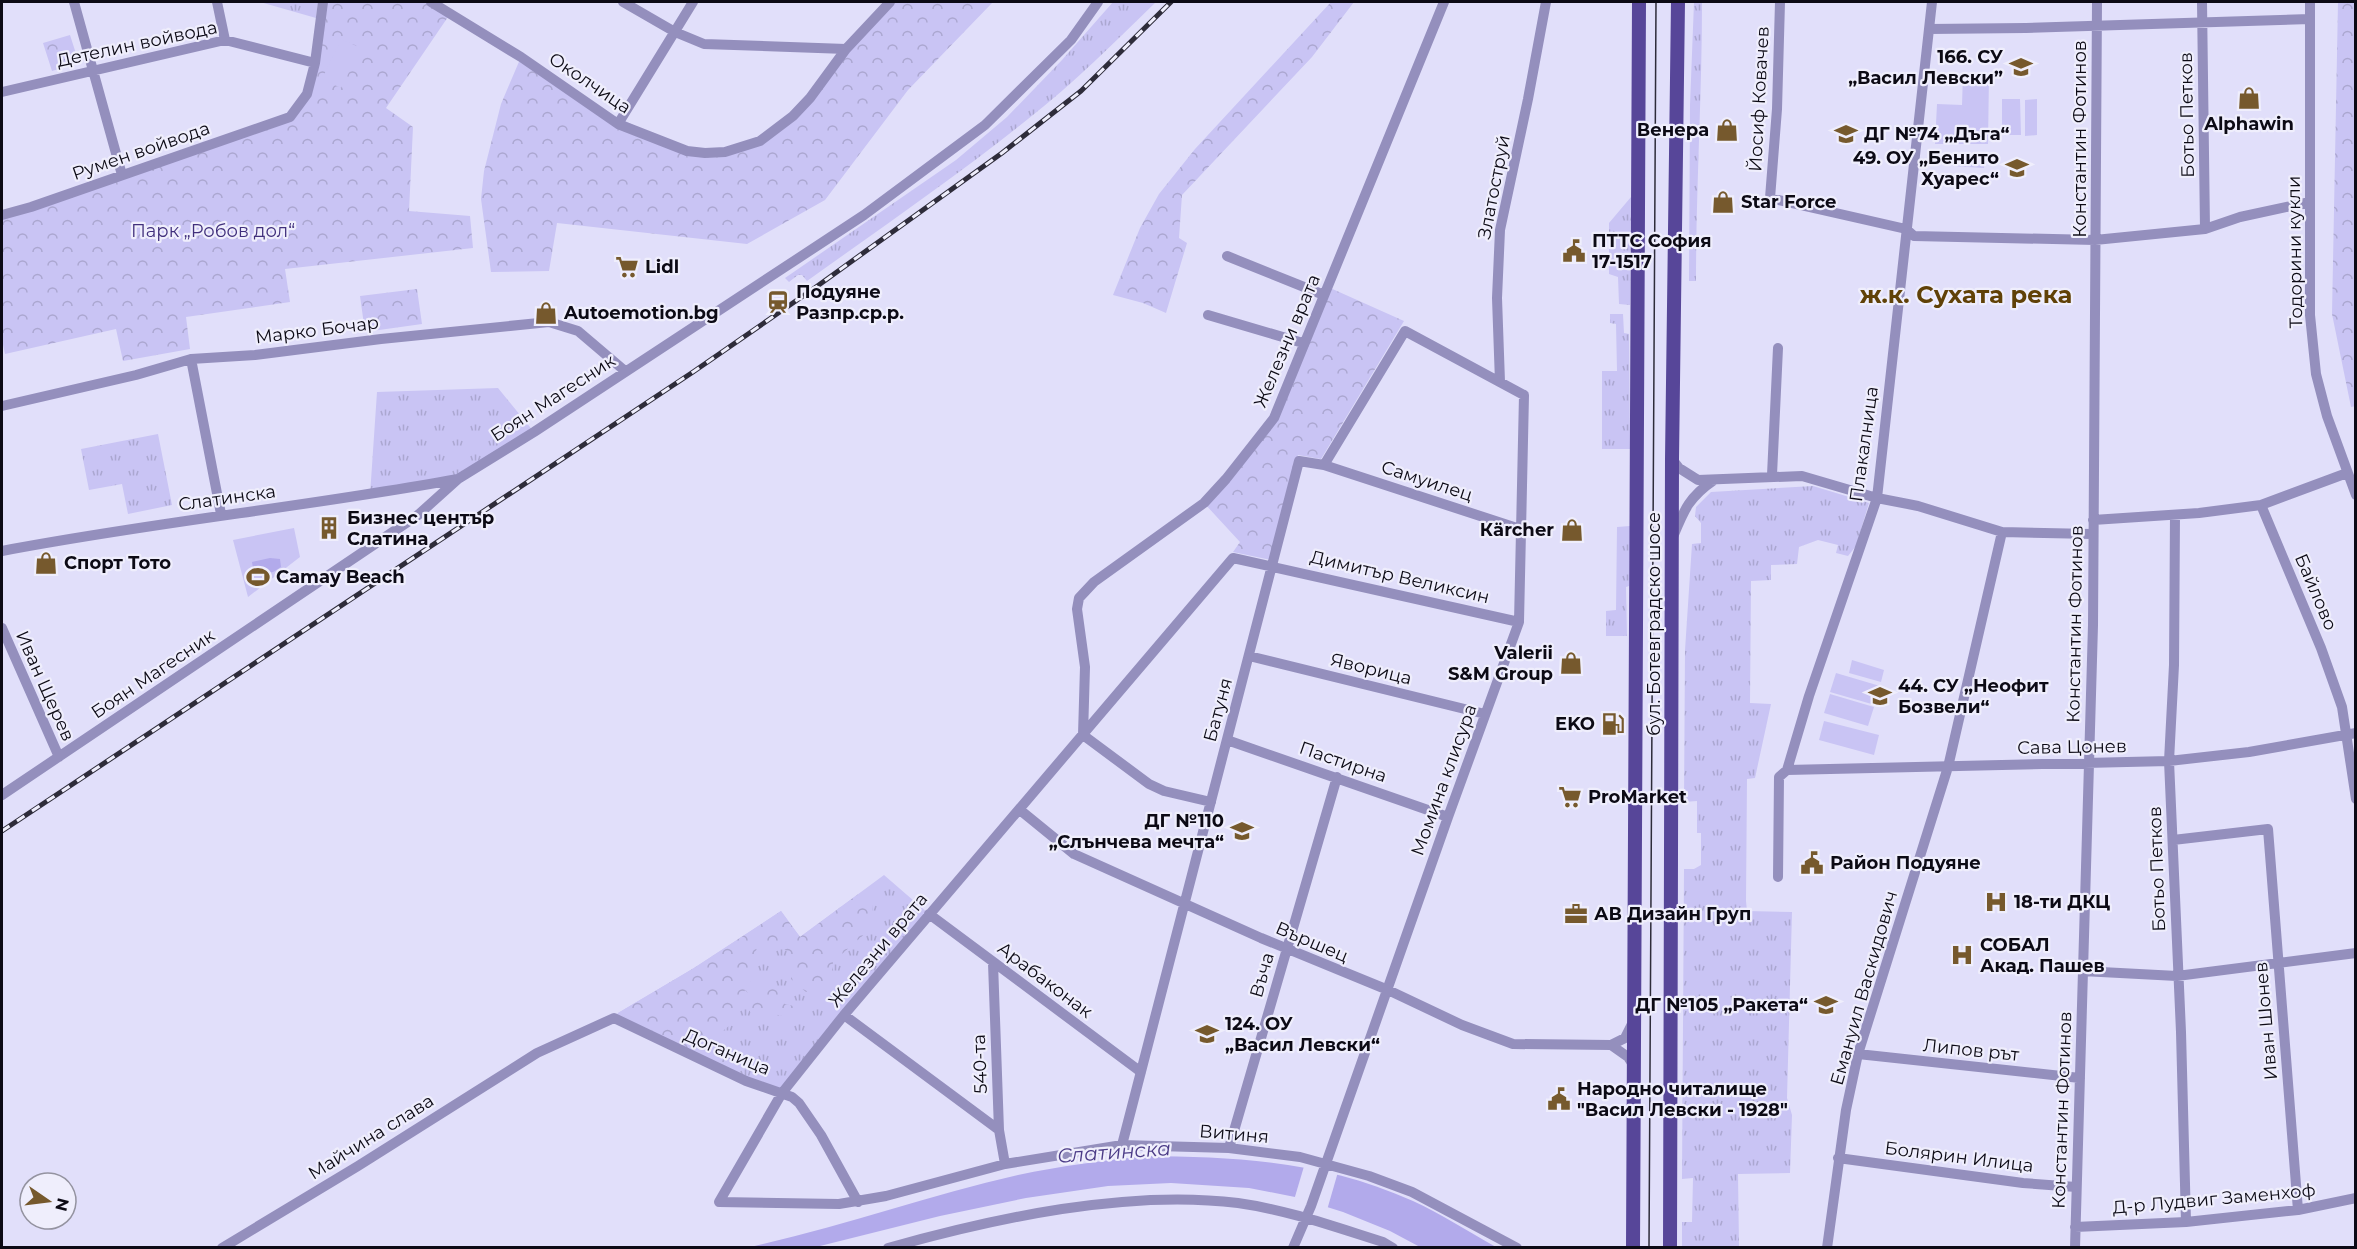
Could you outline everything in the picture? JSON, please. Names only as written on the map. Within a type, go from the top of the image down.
[{"type":"main road","name":"бул. Ботевградско шосе","points":[[1633,1248],[1639,2]]},
{"type":"main road","name":"бул. Ботевградско шосе","points":[[1670,1248],[1672,459],[1678,2]]},
{"type":"street","points":[[74,2],[122,175]]},
{"type":"street","points":[[217,2],[225,40]]},
{"type":"street","points":[[315,63],[323,2]]},
{"type":"street","name":"Околчица","points":[[431,2],[520,57],[618,124],[687,151],[725,152],[760,141],[798,111],[846,49]]},
{"type":"street","points":[[623,2],[675,32],[704,44],[846,49],[890,2]]},
{"type":"street","points":[[618,124],[693,2]]},
{"type":"street","name":"Боян Магесник","points":[[2,795],[418,515],[458,479],[864,215],[985,125],[1071,40],[1098,2]]},
{"type":"street","name":"Железни врата","points":[[1083,735],[1085,667],[1077,609],[1079,598],[1103,575],[1204,503],[1274,418],[1444,2]]},
{"type":"street","name":"Златоструй","points":[[1500,382],[1497,298],[1500,230],[1546,2]]},
{"type":"street","name":"Йосиф Ковачев","points":[[1780,2],[1777,109],[1770,198],[1906,229]]},
{"type":"street","name":"Плакалница","points":[[1778,877],[1779,777],[1787,770],[1809,696],[1877,498],[1932,2]]},
{"type":"street","name":"Константин Фотинов","points":[[2075,1248],[2093,625],[2097,2]]},
{"type":"street","name":"Ботьо Петков","points":[[2202,2],[2205,229]]},
{"type":"street","name":"Тодорини кукли","points":[[2310,2],[2310,315],[2316,374],[2327,416],[2355,495]]},
{"type":"street","points":[[1929,29],[2310,19]]},
{"type":"street","name":"Детелин войвода","points":[[2,92],[225,40],[315,63]]},
{"type":"street","name":"Румен войвода","points":[[2,215],[290,117],[307,94],[315,63]]},
{"type":"street","points":[[1906,229],[1914,236],[2096,240],[2205,229],[2240,217],[2310,202]]},
{"type":"street","points":[[1227,256],[1324,295]]},
{"type":"street","points":[[1208,315],[1303,343]]},
{"type":"street","name":"Марко Бочар","points":[[2,406],[136,375],[191,359],[255,355],[381,339],[549,322],[578,332],[625,371]]},
{"type":"street","points":[[1324,465],[1406,331],[1500,382]]},
{"type":"street","points":[[1772,475],[1778,348]]},
{"type":"street","points":[[191,359],[221,514]]},
{"type":"street","name":"Момина клисура","points":[[1293,1248],[1307,1218],[1519,622],[1524,395],[1500,382]]},
{"type":"street","points":[[1672,459],[1687,475],[1698,480],[1772,475],[1802,476],[1877,498],[1918,506],[2002,532],[2092,534]]},
{"type":"street","name":"Батуня","points":[[1122,1145],[1299,460],[1324,465]]},
{"type":"street","name":"Самуилец","points":[[1324,465],[1520,529]]},
{"type":"street","points":[[2093,520],[2175,515],[2261,505],[2347,473]]},
{"type":"street","name":"Слатинска","points":[[2,551],[118,530],[370,495],[458,479]]},
{"type":"street","points":[[1672,539],[1689,501],[1698,490],[1714,480]]},
{"type":"street","name":"Байлово","points":[[2261,505],[2330,670],[2352,734],[2355,799]]},
{"type":"street","name":"Ботьо Петков","points":[[2175,515],[2174,666],[2169,761],[2186,1222]]},
{"type":"street","name":"Емануил Васкидович","points":[[1827,1248],[1838,1158],[1858,1054],[1948,767],[2002,532]]},
{"type":"street","name":"Железни врата","points":[[719,1202],[782,1093],[844,1015],[1233,558],[1273,565]]},
{"type":"street","name":"Димитър Великсин","points":[[1273,565],[1519,622]]},
{"type":"street","name":"Иван Щерев","points":[[2,628],[59,757]]},
{"type":"street","name":"Яворица","points":[[1249,656],[1485,714]]},
{"type":"street","name":"Сава Цонев","points":[[1787,770],[2169,761],[2249,752],[2352,734]]},
{"type":"street","points":[[1083,735],[1149,784],[1164,791],[1211,802]]},
{"type":"street","name":"Пастирна","points":[[1227,740],[1448,817]]},
{"type":"street","name":"Въча","points":[[1229,1148],[1337,777]]},
{"type":"street","name":"Вършец","points":[[1020,810],[1074,854],[1287,950],[1388,990],[1462,1025],[1513,1044],[1611,1046]]},
{"type":"street","name":"Иван Шонев","points":[[2173,840],[2268,829],[2298,1210]]},
{"type":"street","name":"Арабаконак","points":[[929,914],[1141,1072]]},
{"type":"street","points":[[2082,971],[2177,976],[2355,953]]},
{"type":"street","name":"540-та","points":[[993,963],[999,1130],[1005,1164]]},
{"type":"street","points":[[844,1015],[999,1130]]},
{"type":"street","name":"Доганица","points":[[537,1053],[615,1018],[746,1081],[782,1093],[799,1103],[858,1202]]},
{"type":"street","points":[[1634,1067],[1628,1057],[1611,1046],[1625,1038],[1635,1019]]},
{"type":"street","name":"Майчина слава","points":[[222,1248],[358,1166],[537,1053]]},
{"type":"street","name":"Липов рът","points":[[1858,1054],[2080,1078]]},
{"type":"street","name":"Витиня","points":[[719,1202],[819,1205],[858,1202],[1005,1164],[1122,1145],[1229,1148],[1300,1157],[1412,1192],[1517,1248]]},
{"type":"street","name":"Болярин Илица","points":[[1838,1158],[2023,1183],[2076,1186]]},
{"type":"street","name":"Д-р Лудвиг Заменхоф","points":[[2075,1227],[2186,1222],[2298,1210],[2355,1198]]},
{"type":"street","points":[[888,1248],[1037,1213],[1092,1205],[1188,1201],[1227,1203],[1307,1218],[1383,1242],[1394,1248]]},
{"type":"green space","points":[[260,2],[318,2],[316,18]]},
{"type":"green space","name":"Парк „Робов дол“","points":[[323,2],[431,2],[450,14],[386,108],[413,127],[409,211],[470,216],[473,248],[285,269],[290,302],[186,317],[190,349],[123,361],[116,329],[5,354],[2,340],[2,215],[290,117],[307,94]]},
{"type":"green space","points":[[890,2],[993,2],[908,90],[825,200],[747,244],[557,223],[549,271],[491,272],[481,199],[484,171],[501,104],[521,57],[600,109],[687,151],[725,152],[777,128]]},
{"type":"green space","points":[[1113,2],[1156,2],[1062,91],[974,161],[807,281],[802,275],[798,275],[789,282],[785,278],[956,160],[1007,117],[1062,60]]},
{"type":"green space","points":[[1331,2],[1354,2],[1312,57],[1182,195],[1179,238],[1187,243],[1166,313],[1143,303],[1113,295],[1140,228],[1159,194],[1195,149]]},
{"type":"green space","points":[[1694,2],[1702,2],[1702,37],[1696,281],[1689,281],[1690,105]]},
{"type":"green space","points":[[2338,2],[2356,2],[2356,406],[2351,407],[2332,314]]},
{"type":"green space","points":[[70,35],[79,63],[52,71],[43,43]]},
{"type":"green space","points":[[341,39],[361,48],[341,88],[322,79]]},
{"type":"green space","points":[[1963,74],[1989,74],[1988,144],[1935,144],[1937,104],[1962,105]]},
{"type":"green space","points":[[2002,99],[2020,99],[2021,135],[2002,135]]},
{"type":"green space","points":[[2037,99],[2037,135],[2025,136],[2025,100]]},
{"type":"green space","points":[[1953,153],[1985,155],[1984,168],[1952,166]]},
{"type":"green space","points":[[1631,197],[1630,305],[1619,304],[1618,277],[1609,274],[1609,223]]},
{"type":"green space","points":[[1328,287],[1404,321],[1321,459],[1298,455],[1271,560],[1233,552],[1240,542],[1204,503],[1274,418]]},
{"type":"green space","points":[[417,289],[422,324],[365,332],[360,296]]},
{"type":"green space","points":[[1610,314],[1623,314],[1624,333],[1629,334],[1630,449],[1602,449],[1602,371],[1617,371],[1616,324],[1610,323]]},
{"type":"green space","points":[[498,388],[534,432],[458,479],[370,495],[377,392]]},
{"type":"green space","points":[[158,434],[172,505],[128,514],[122,484],[89,490],[81,449]]},
{"type":"green space","points":[[1813,486],[1869,503],[1856,546],[1848,556],[1836,553],[1838,545],[1818,540],[1799,547],[1797,564],[1771,565],[1771,580],[1751,581],[1750,703],[1771,704],[1755,778],[1747,779],[1746,901],[1747,911],[1792,912],[1787,1098],[1792,1115],[1790,1173],[1738,1174],[1739,1247],[1682,1247],[1682,1222],[1692,1222],[1693,1178],[1682,1179],[1684,869],[1694,869],[1701,865],[1701,833],[1697,833],[1697,801],[1684,802],[1685,650],[1692,544],[1701,543],[1701,523],[1695,516],[1696,507],[1711,492]]},
{"type":"green space","points":[[1630,526],[1629,586],[1626,587],[1627,636],[1606,636],[1606,611],[1616,610],[1617,527]]},
{"type":"green space","name":"Camay Beach","points":[[294,528],[300,557],[248,597],[233,540]]},
{"type":"green space","points":[[1852,660],[1884,670],[1881,682],[1849,673]]},
{"type":"green space","points":[[1836,673],[1880,686],[1875,705],[1830,692]]},
{"type":"green space","points":[[1830,694],[1874,707],[1868,726],[1824,713]]},
{"type":"green space","points":[[1824,721],[1879,735],[1874,755],[1819,740]]},
{"type":"green space","points":[[884,875],[929,914],[782,1093],[614,1018],[618,1013],[694,968],[781,911],[800,937]]},
{"type":"green space","points":[[857,895],[873,904],[869,930],[833,962],[829,980],[818,989],[806,992],[791,979],[793,955],[771,941],[757,948],[747,974],[754,987],[770,984],[782,993],[785,1004],[802,1008],[791,1018],[769,1013],[761,1020],[750,1012],[750,995],[745,990],[738,1004],[735,1021],[713,1039],[714,1052],[730,1051],[733,1064],[728,1069],[618,1013],[694,968],[781,911],[800,937]]},
{"type":"shaded area","points":[[270,558],[280,559],[281,567],[273,572],[254,575],[252,562]]},
{"type":"shaded area","points":[[1144,1156],[1248,1160],[1314,1169],[1347,1177],[1413,1201],[1496,1247],[1420,1247],[1390,1231],[1343,1212],[1295,1197],[1249,1188],[1171,1183],[1108,1186],[1026,1198],[940,1216],[816,1247],[745,1248],[1018,1175],[1065,1166]]},
{"type":"pier","points":[[1305,1163],[1338,1172],[1327,1210],[1294,1200]]},
{"type":"tram line","points":[[1649,1248],[1656,2]]},
{"type":"railway","points":[[2,831],[693,372],[816,287],[1002,153],[1081,91],[1171,2]]},
{"type":"place","name":"166. СУ „Васил Левски”","points":[[2021,67]]},
{"type":"place","name":"Alphawin","points":[[2249,98]]},
{"type":"place","name":"Венера","points":[[1727,130]]},
{"type":"place","name":"ДГ №74 „Дъга“","points":[[1846,134]]},
{"type":"place","name":"49. ОУ „Бенито Хуарес“","points":[[2017,168]]},
{"type":"place","name":"Star Force","points":[[1723,202]]},
{"type":"place","name":"ПТТС София 17-1517","points":[[1574,251]]},
{"type":"place","name":"Lidl","points":[[627,267]]},
{"type":"place","name":"Подуяне Разпр.ср.р.","points":[[778,302]]},
{"type":"place","name":"Autoemotion.bg","points":[[546,313]]},
{"type":"place","name":"Бизнес център Слатина","points":[[329,528]]},
{"type":"place","name":"Кärcher","points":[[1572,530]]},
{"type":"place","name":"Спорт Тото","points":[[46,563]]},
{"type":"place","name":"Camay Beach","points":[[258,577]]},
{"type":"place","name":"Valerii S&M Group","points":[[1571,663]]},
{"type":"place","name":"44. СУ „Неофит Бозвели“","points":[[1880,696]]},
{"type":"place","name":"EKO","points":[[1613,724]]},
{"type":"place","name":"ProMarket","points":[[1570,797]]},
{"type":"place","name":"ДГ №110 „Слънчева мечта“","points":[[1242,831]]},
{"type":"place","name":"Район Подуяне","points":[[1812,863]]},
{"type":"place","name":"18-ти ДКЦ","points":[[1996,902]]},
{"type":"place","name":"АВ Дизайн Груп","points":[[1576,914]]},
{"type":"place","name":"СОБАЛ Акад. Пашев","points":[[1962,955]]},
{"type":"place","name":"ДГ №105 „Ракета“","points":[[1826,1005]]},
{"type":"place","name":"124. ОУ „Васил Левски“","points":[[1207,1034]]},
{"type":"place","name":"Народно читалище \"Васил Левски - 1928\"","points":[[1559,1099]]},
{"type":"district","name":"ж.к. Сухата река","points":[[1966,295]]}]
